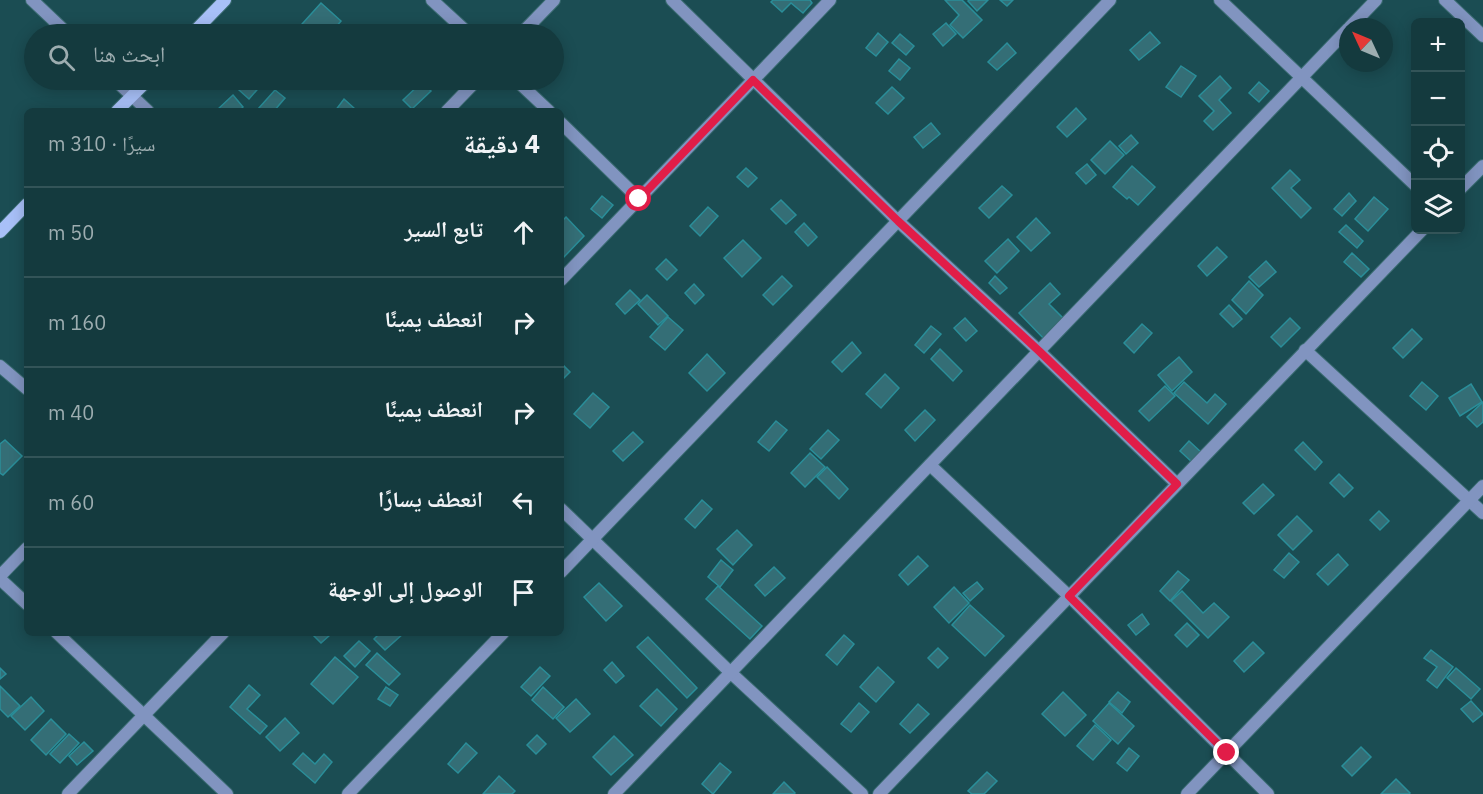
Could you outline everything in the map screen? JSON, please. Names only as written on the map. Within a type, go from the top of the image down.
[{"type":"street","points":[[32,0],[57,24]]},
{"type":"street","points":[[202,24],[225,0]]},
{"type":"street","points":[[432,0],[458,24]]},
{"type":"street","points":[[531,24],[554,0]]},
{"type":"street","points":[[672,0],[898,221],[1039,351],[1177,484]]},
{"type":"street","points":[[564,277],[830,0]]},
{"type":"street","points":[[564,569],[1110,0]]},
{"type":"street","points":[[1220,0],[1411,181]]},
{"type":"street","points":[[1359,18],[1376,0]]},
{"type":"street","points":[[1445,0],[1483,36]]},
{"type":"street","points":[[614,794],[1339,38]]},
{"type":"street","points":[[126,90],[145,108]]},
{"type":"street","points":[[120,108],[138,90]]},
{"type":"street","points":[[450,108],[467,90]]},
{"type":"street","points":[[527,90],[546,108]]},
{"type":"street","points":[[564,126],[639,199]]},
{"type":"street","points":[[1465,185],[1483,166]]},
{"type":"street","points":[[0,232],[24,207]]},
{"type":"street","points":[[879,794],[1418,234]]},
{"type":"street","points":[[1305,350],[1483,513]]},
{"type":"street","points":[[0,366],[24,386]]},
{"type":"street","points":[[930,465],[1069,596],[1268,794]]},
{"type":"street","points":[[1187,794],[1483,486]]},
{"type":"street","points":[[564,512],[731,673],[862,794]]},
{"type":"street","points":[[24,551],[0,577],[24,601]]},
{"type":"street","points":[[60,636],[226,794]]},
{"type":"street","points":[[68,794],[220,636]]},
{"type":"street","points":[[348,794],[500,636]]},
{"type":"building","points":[[773,0],[810,0],[812,3],[803,13],[791,3],[782,12],[771,2]]},
{"type":"building","points":[[945,0],[962,0],[982,20],[963,38],[950,25],[959,15]]},
{"type":"building","points":[[969,0],[988,0],[977,11]]},
{"type":"building","points":[[1000,0],[1013,0],[1007,6]]},
{"type":"building","points":[[321,3],[341,21],[338,24],[302,24]]},
{"type":"building","points":[[946,23],[956,34],[943,46],[933,34]]},
{"type":"building","points":[[1150,32],[1160,43],[1139,60],[1130,50]]},
{"type":"building","points":[[878,33],[888,42],[876,56],[866,48]]},
{"type":"building","points":[[900,34],[914,46],[906,55],[892,43]]},
{"type":"building","points":[[1007,43],[1016,53],[997,70],[988,62]]},
{"type":"building","points":[[899,59],[910,68],[900,80],[889,71]]},
{"type":"building","points":[[1181,66],[1196,76],[1181,97],[1166,87]]},
{"type":"building","points":[[1220,76],[1231,88],[1219,100],[1231,113],[1213,130],[1204,121],[1214,111],[1199,96]]},
{"type":"building","points":[[1259,82],[1269,91],[1259,102],[1249,93]]},
{"type":"building","points":[[892,87],[904,98],[888,114],[876,103]]},
{"type":"building","points":[[239,90],[257,90],[249,99]]},
{"type":"building","points":[[275,90],[285,98],[277,108],[259,108]]},
{"type":"building","points":[[414,90],[431,91],[413,108],[403,100]]},
{"type":"building","points":[[233,95],[243,107],[242,108],[219,108]]},
{"type":"building","points":[[344,99],[354,108],[337,108]]},
{"type":"building","points":[[1076,108],[1086,119],[1067,137],[1057,127]]},
{"type":"building","points":[[931,123],[940,134],[923,148],[914,137]]},
{"type":"building","points":[[1131,135],[1138,143],[1126,154],[1119,146]]},
{"type":"building","points":[[1110,141],[1124,155],[1105,174],[1091,160]]},
{"type":"building","points":[[1087,164],[1096,175],[1086,184],[1076,173]]},
{"type":"building","points":[[1132,166],[1155,187],[1138,205],[1113,187]]},
{"type":"building","points":[[746,168],[757,178],[748,187],[737,177]]},
{"type":"building","points":[[1290,170],[1300,180],[1291,188],[1311,208],[1301,218],[1272,188]]},
{"type":"building","points":[[1002,186],[1012,195],[989,218],[979,208]]},
{"type":"building","points":[[1349,193],[1356,201],[1342,216],[1334,209]]},
{"type":"building","points":[[602,196],[613,205],[602,218],[591,209]]},
{"type":"building","points":[[1374,197],[1388,209],[1368,231],[1355,219]]},
{"type":"building","points":[[781,200],[796,215],[786,224],[771,209]]},
{"type":"building","points":[[708,207],[718,216],[700,236],[690,226]]},
{"type":"building","points":[[566,217],[584,236],[564,257],[564,219]]},
{"type":"building","points":[[1036,218],[1050,233],[1031,251],[1017,237]]},
{"type":"building","points":[[804,223],[817,237],[808,246],[795,232]]},
{"type":"building","points":[[1346,225],[1363,241],[1357,248],[1339,232]]},
{"type":"building","points":[[1008,239],[1019,251],[997,273],[985,261]]},
{"type":"building","points":[[743,240],[761,258],[742,277],[724,258]]},
{"type":"building","points":[[1217,247],[1227,257],[1207,276],[1198,266]]},
{"type":"building","points":[[1352,253],[1369,269],[1361,277],[1344,262]]},
{"type":"building","points":[[666,259],[677,270],[667,280],[656,269]]},
{"type":"building","points":[[1266,261],[1276,272],[1259,287],[1249,277]]},
{"type":"building","points":[[782,276],[792,286],[773,305],[763,295]]},
{"type":"building","points":[[995,276],[1007,288],[1000,294],[989,283]]},
{"type":"building","points":[[1249,281],[1263,295],[1246,314],[1232,300]]},
{"type":"building","points":[[1050,283],[1060,294],[1049,304],[1066,321],[1046,341],[1019,313]]},
{"type":"building","points":[[694,284],[704,295],[695,304],[685,293]]},
{"type":"building","points":[[630,290],[640,300],[625,314],[616,304]]},
{"type":"building","points":[[647,295],[668,316],[658,325],[638,304]]},
{"type":"building","points":[[1229,305],[1242,319],[1233,327],[1220,314]]},
{"type":"building","points":[[668,317],[683,330],[665,350],[650,337]]},
{"type":"building","points":[[965,318],[977,331],[966,341],[954,328]]},
{"type":"building","points":[[1290,318],[1300,328],[1281,347],[1271,337]]},
{"type":"building","points":[[1142,324],[1152,333],[1134,353],[1124,343]]},
{"type":"building","points":[[931,326],[941,334],[924,353],[915,345]]},
{"type":"building","points":[[1412,329],[1422,339],[1403,358],[1393,348]]},
{"type":"building","points":[[852,342],[861,353],[842,372],[832,362]]},
{"type":"building","points":[[940,349],[962,371],[953,381],[931,359]]},
{"type":"building","points":[[707,354],[725,373],[707,391],[689,373]]},
{"type":"building","points":[[1179,357],[1192,372],[1172,391],[1158,375]]},
{"type":"building","points":[[564,366],[570,372],[564,378]]},
{"type":"building","points":[[885,374],[899,388],[881,408],[866,394]]},
{"type":"building","points":[[1184,382],[1207,403],[1215,394],[1226,404],[1208,424],[1174,393]]},
{"type":"building","points":[[1422,382],[1438,396],[1426,410],[1410,396]]},
{"type":"building","points":[[1471,384],[1482,402],[1460,416],[1449,398]]},
{"type":"building","points":[[1165,386],[1175,396],[1149,421],[1139,411]]},
{"type":"building","points":[[593,393],[609,407],[590,428],[574,414]]},
{"type":"building","points":[[1483,402],[1483,422],[1477,427],[1467,417]]},
{"type":"building","points":[[925,410],[935,420],[915,441],[905,430]]},
{"type":"building","points":[[776,421],[787,430],[769,451],[758,442]]},
{"type":"building","points":[[828,430],[839,440],[821,459],[810,449]]},
{"type":"building","points":[[633,432],[643,442],[623,461],[613,451]]},
{"type":"building","points":[[5,440],[22,456],[3,475],[0,473],[0,444]]},
{"type":"building","points":[[1189,441],[1202,453],[1193,463],[1180,451]]},
{"type":"building","points":[[1303,442],[1322,462],[1315,470],[1295,450]]},
{"type":"building","points":[[810,453],[825,467],[805,487],[791,473]]},
{"type":"building","points":[[827,467],[848,489],[839,499],[817,477]]},
{"type":"building","points":[[1339,474],[1353,488],[1344,497],[1330,483]]},
{"type":"building","points":[[1263,484],[1274,495],[1254,514],[1243,503]]},
{"type":"building","points":[[702,500],[712,509],[695,528],[685,519]]},
{"type":"building","points":[[1379,511],[1389,521],[1380,530],[1370,520]]},
{"type":"building","points":[[1297,516],[1312,531],[1293,550],[1278,535]]},
{"type":"building","points":[[737,530],[752,545],[733,565],[717,549]]},
{"type":"building","points":[[1289,553],[1299,562],[1284,578],[1274,570]]},
{"type":"building","points":[[1338,554],[1348,565],[1328,585],[1317,574]]},
{"type":"building","points":[[918,556],[928,566],[908,585],[899,575]]},
{"type":"building","points":[[721,560],[733,570],[720,587],[708,577]]},
{"type":"building","points":[[774,567],[785,578],[765,596],[755,585]]},
{"type":"building","points":[[1178,571],[1189,580],[1170,601],[1160,591]]},
{"type":"building","points":[[977,582],[983,589],[970,601],[963,593]]},
{"type":"building","points":[[599,583],[622,606],[606,621],[584,597]]},
{"type":"building","points":[[718,586],[762,626],[750,639],[706,599]]},
{"type":"building","points":[[954,587],[969,603],[949,623],[934,607]]},
{"type":"building","points":[[1182,591],[1203,613],[1214,603],[1229,617],[1208,638],[1171,601]]},
{"type":"building","points":[[970,605],[1004,636],[985,656],[952,625]]},
{"type":"building","points":[[1142,614],[1149,624],[1136,635],[1128,625]]},
{"type":"building","points":[[1187,623],[1199,635],[1187,647],[1175,635]]},
{"type":"building","points":[[844,635],[854,644],[837,665],[826,655]]},
{"type":"building","points":[[314,636],[329,636],[321,643]]},
{"type":"building","points":[[377,636],[401,636],[385,650],[374,639]]},
{"type":"building","points":[[648,637],[697,688],[687,698],[637,647]]},
{"type":"building","points":[[359,641],[370,651],[355,667],[344,656]]},
{"type":"building","points":[[1253,642],[1264,653],[1244,672],[1234,661]]},
{"type":"building","points":[[938,648],[948,658],[938,668],[928,658]]},
{"type":"building","points":[[1431,650],[1453,667],[1437,688],[1427,680],[1437,667],[1424,658]]},
{"type":"building","points":[[377,653],[400,674],[389,685],[366,665]]},
{"type":"building","points":[[335,657],[358,677],[333,704],[311,684]]},
{"type":"building","points":[[612,662],[624,676],[616,683],[604,670]]},
{"type":"building","points":[[540,667],[550,676],[531,696],[521,687]]},
{"type":"building","points":[[878,667],[894,682],[876,702],[860,687]]},
{"type":"building","points":[[0,668],[6,674],[0,679]]},
{"type":"building","points":[[1456,668],[1480,689],[1471,699],[1447,678]]},
{"type":"building","points":[[249,685],[260,695],[247,709],[267,726],[260,734],[230,707]]},
{"type":"building","points":[[0,686],[20,706],[8,717],[0,709]]},
{"type":"building","points":[[386,687],[398,695],[390,706],[378,699]]},
{"type":"building","points":[[543,687],[564,707],[553,719],[532,700]]},
{"type":"building","points":[[657,689],[677,709],[661,726],[640,706]]},
{"type":"building","points":[[1063,692],[1086,715],[1065,736],[1042,714]]},
{"type":"building","points":[[1118,692],[1130,702],[1122,713],[1109,702]]},
{"type":"building","points":[[31,697],[44,711],[25,730],[11,716]]},
{"type":"building","points":[[576,699],[590,714],[570,732],[556,718]]},
{"type":"building","points":[[1471,701],[1483,714],[1473,722],[1461,709]]},
{"type":"building","points":[[859,703],[869,712],[851,732],[841,724]]},
{"type":"building","points":[[1109,703],[1134,726],[1118,744],[1093,721]]},
{"type":"building","points":[[918,704],[929,714],[910,733],[900,724]]},
{"type":"building","points":[[285,718],[299,733],[280,751],[266,737]]},
{"type":"building","points":[[51,719],[66,734],[46,755],[31,740]]},
{"type":"building","points":[[1095,725],[1111,740],[1093,760],[1077,746]]},
{"type":"building","points":[[69,734],[79,743],[60,763],[50,754]]},
{"type":"building","points":[[537,735],[546,744],[536,754],[527,745]]},
{"type":"building","points":[[614,736],[633,755],[611,775],[593,757]]},
{"type":"building","points":[[84,742],[93,751],[77,765],[69,756]]},
{"type":"building","points":[[466,743],[477,753],[458,773],[448,764]]},
{"type":"building","points":[[1361,747],[1371,757],[1352,776],[1342,766]]},
{"type":"building","points":[[1129,748],[1139,756],[1127,771],[1117,763]]},
{"type":"building","points":[[303,753],[315,764],[324,754],[332,762],[315,783],[293,764]]},
{"type":"building","points":[[720,763],[731,772],[713,794],[702,784]]},
{"type":"building","points":[[987,772],[997,781],[984,794],[972,794],[968,791]]},
{"type":"building","points":[[499,776],[515,791],[512,794],[483,794]]},
{"type":"building","points":[[1396,779],[1409,794],[1381,794]]},
{"type":"building","points":[[784,782],[795,793],[773,794]]},
{"type":"route","points":[[639,199],[753,80],[898,221],[1039,351],[1177,484],[1069,596],[1227,753]]}]
